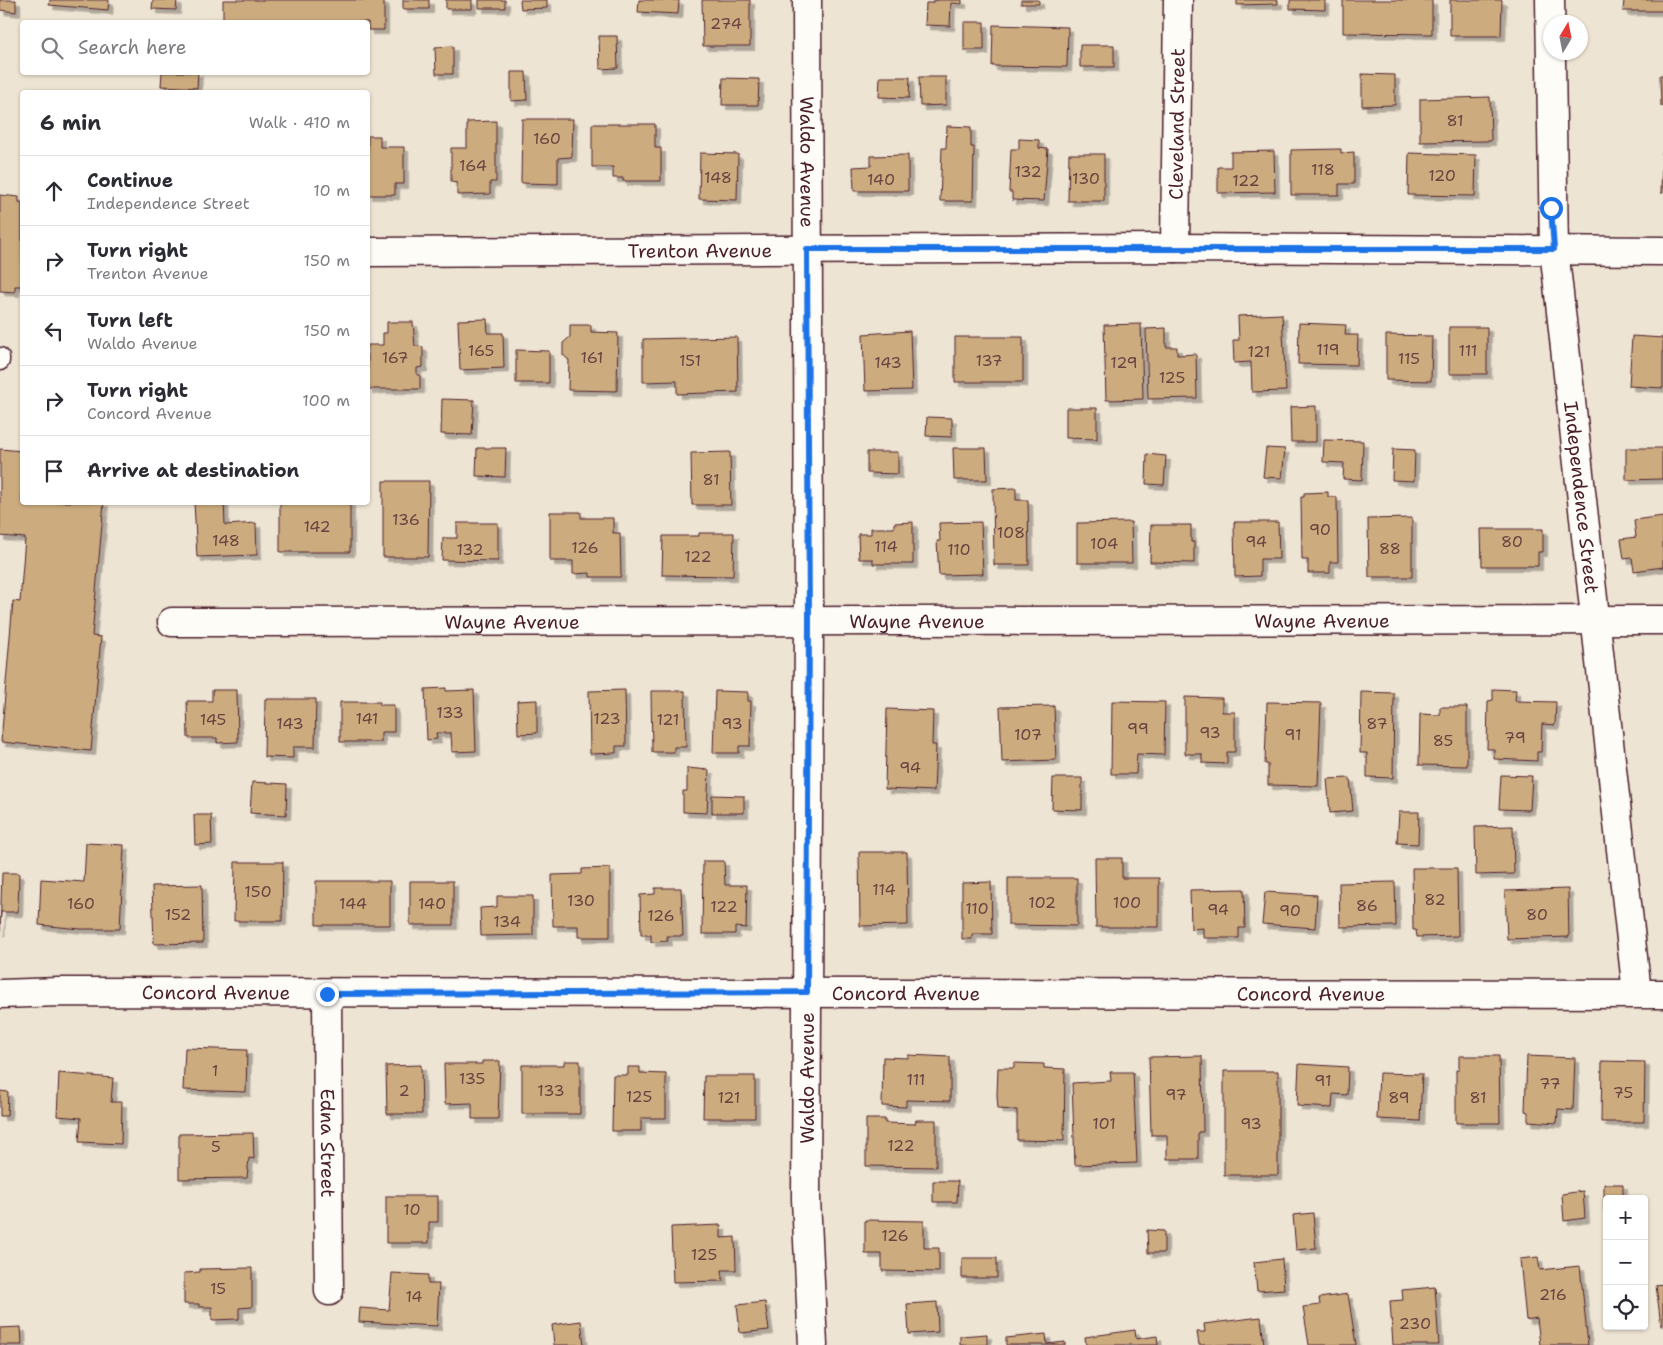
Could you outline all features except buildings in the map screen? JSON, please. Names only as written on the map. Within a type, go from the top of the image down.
[{"type":"street","name":"Waldo Avenue","points":[[808,0],[809,622],[807,1208],[813,1345]]},
{"type":"street","name":"Cleveland Street","points":[[1175,248],[1178,0]]},
{"type":"street","name":"Independence Street","points":[[1550,0],[1554,249],[1595,619],[1650,993]]},
{"type":"street","name":"Trenton Avenue","points":[[370,252],[1175,248],[1663,251]]},
{"type":"street","name":"Wayne Avenue","points":[[172,622],[1663,620]]},
{"type":"street","name":"Concord Avenue","points":[[0,994],[59,992],[327,994],[807,992],[1650,993]]},
{"type":"street","name":"Edna Street","points":[[327,994],[329,1291]]},
{"type":"route","points":[[327,994],[807,992],[809,622],[807,249],[1554,249],[1551,208]]}]
